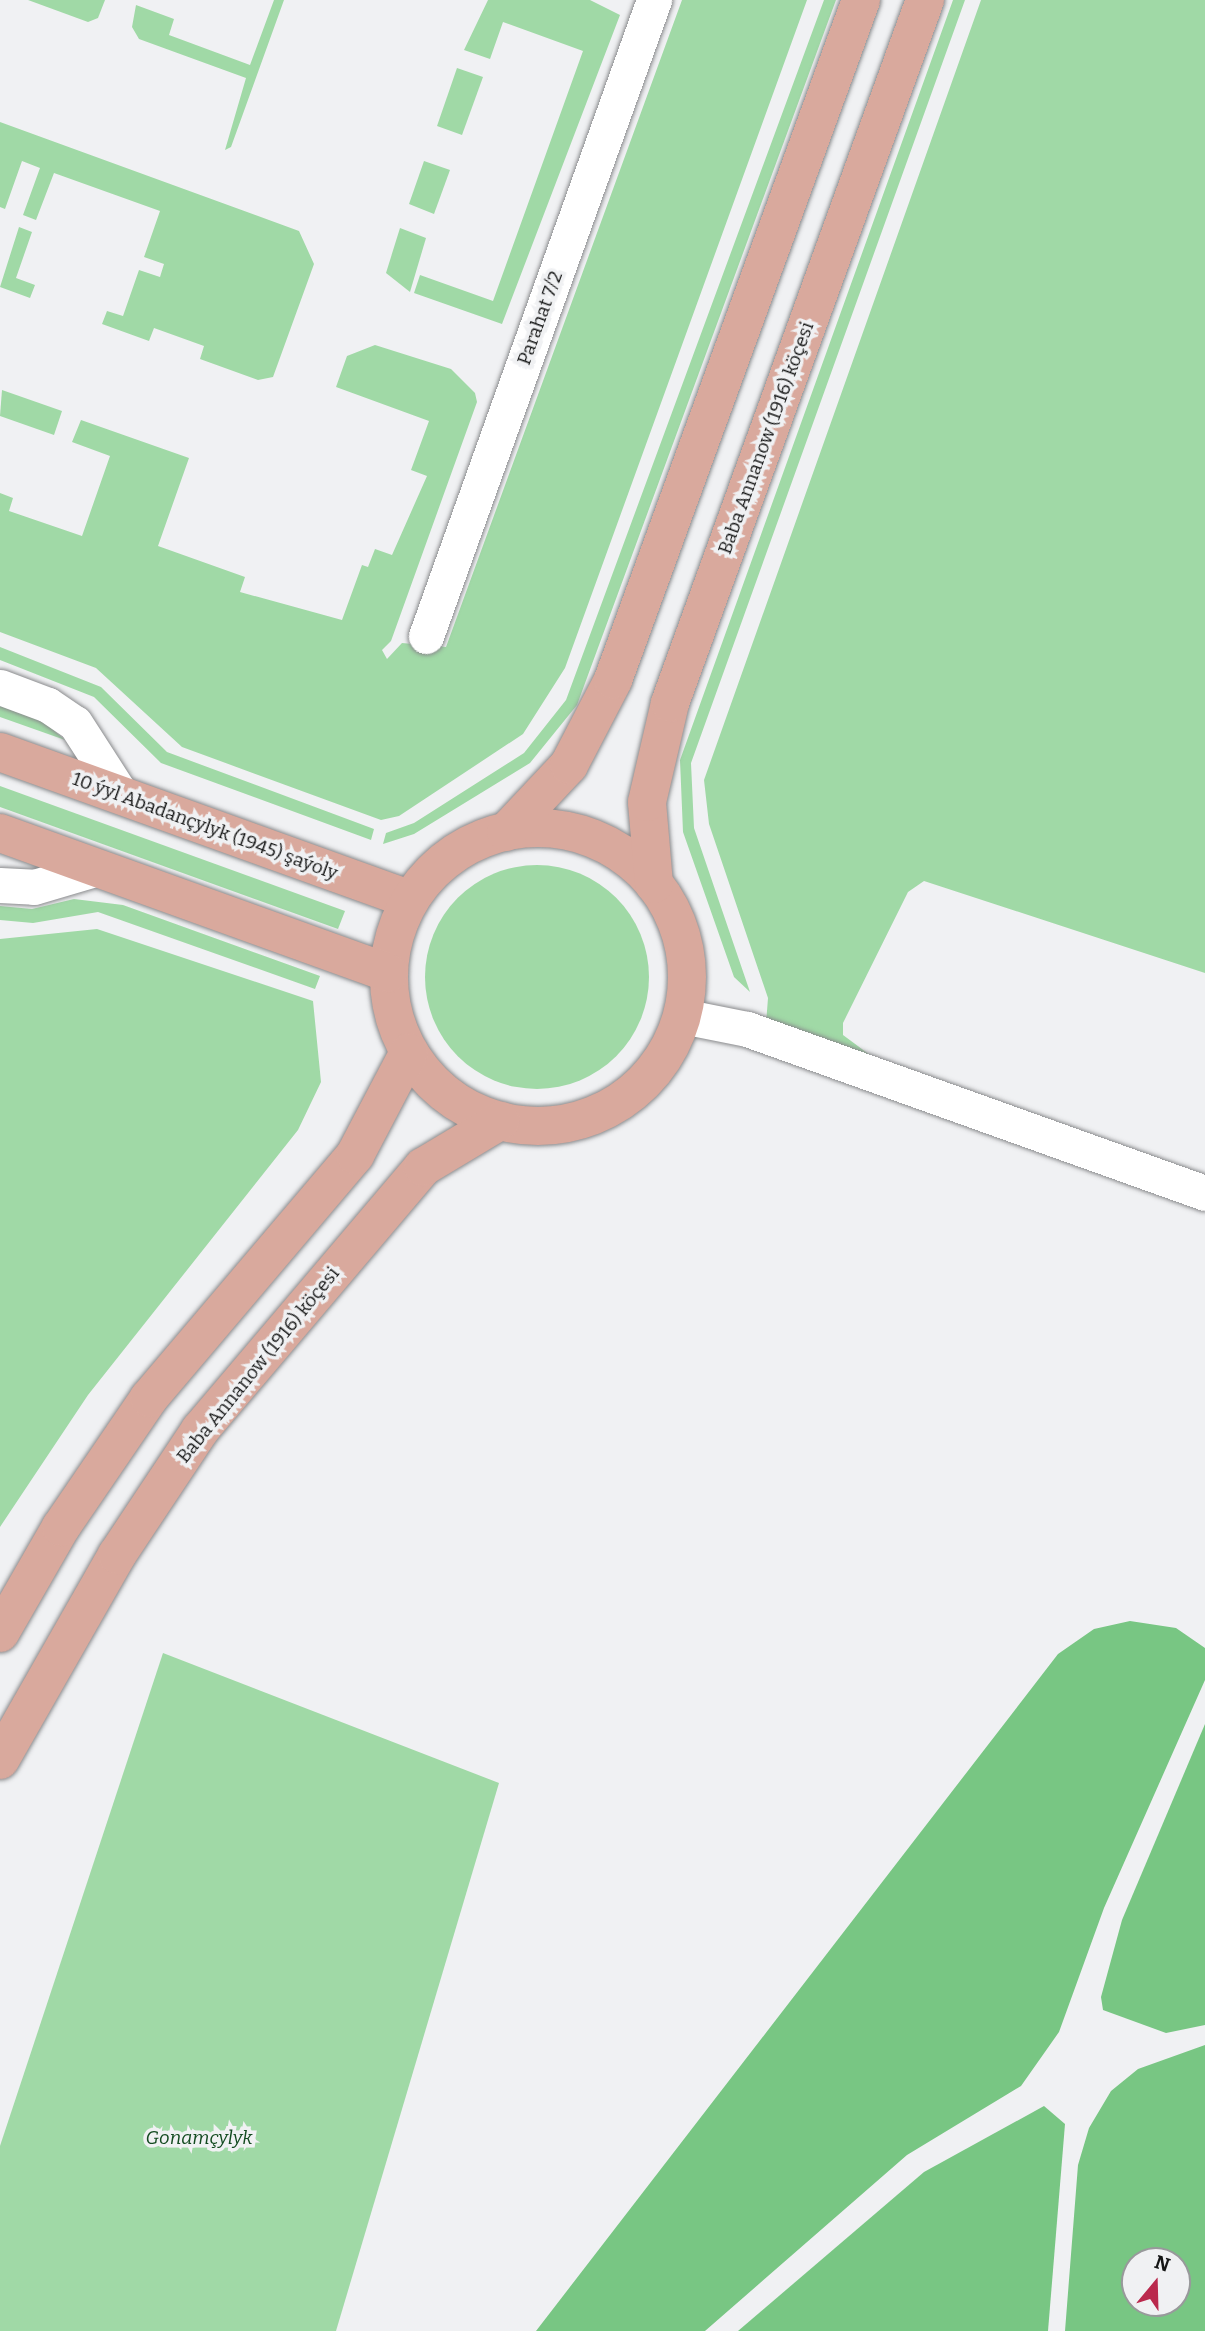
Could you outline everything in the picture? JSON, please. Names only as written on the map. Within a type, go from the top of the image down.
[{"type":"main road","points":[[506,832],[553,829],[598,841],[654,884],[684,946],[682,1016],[664,1058],[613,1106],[570,1122],[500,1121],[439,1088],[409,1052],[392,1008],[390,973],[394,939],[410,900],[444,862],[506,832],[569,765],[613,680],[861,0]]},
{"type":"main road","name":"Baba Annanow (1916) köçesi","points":[[654,884],[647,802],[670,703],[925,0]]},
{"type":"main road","name":"10 ýyl Abadançylyk (1945) şaýoly","points":[[0,752],[410,900]]},
{"type":"main road","points":[[0,832],[390,973]]},
{"type":"main road","points":[[0,1633],[61,1527],[149,1398],[355,1155],[409,1052]]},
{"type":"main road","name":"Baba Annanow (1916) köçesi","points":[[0,1760],[117,1555],[200,1430],[423,1167],[500,1121]]},
{"type":"street","name":"Parahat 7/2","points":[[426,636],[654,0]]},
{"type":"street","points":[[0,687],[48,705],[75,723],[122,796]]},
{"type":"street","points":[[0,885],[34,887],[98,868]]},
{"type":"street","points":[[682,1016],[747,1029],[1205,1194]]},
{"type":"green space","points":[[28,0],[105,0],[98,18],[88,22]]},
{"type":"green space","points":[[274,0],[284,0],[231,147],[225,150],[246,78],[139,39],[132,27],[136,5],[174,19],[169,35],[250,65]]},
{"type":"green space","points":[[488,0],[590,0],[620,15],[502,324],[414,293],[420,275],[493,301],[583,51],[503,22],[490,59],[464,50]]},
{"type":"green space","points":[[682,0],[807,0],[565,668],[523,734],[399,816],[381,820],[182,747],[96,668],[0,632],[0,493],[13,498],[9,511],[82,536],[110,456],[72,442],[81,420],[189,458],[158,546],[245,577],[240,592],[342,620],[362,565],[368,567],[375,549],[392,555],[427,476],[411,470],[429,421],[336,387],[347,356],[375,345],[451,369],[475,393],[477,402],[391,641],[382,650],[387,659],[402,643],[446,647]]},
{"type":"green space","points":[[824,0],[836,0],[577,705],[530,763],[414,834],[383,844],[386,833],[414,823],[524,753],[566,700]]},
{"type":"green space","points":[[953,0],[965,0],[691,763],[694,828],[750,992],[734,977],[683,832],[680,760]]},
{"type":"green space","points":[[981,0],[1205,0],[1205,973],[924,881],[908,892],[843,1023],[843,1035],[874,1058],[766,1024],[768,998],[709,824],[704,780]]},
{"type":"green space","points":[[457,68],[483,77],[462,135],[437,126]]},
{"type":"green space","points":[[0,122],[299,231],[314,264],[273,377],[258,380],[200,359],[204,346],[154,328],[149,341],[102,324],[107,311],[123,316],[139,270],[160,277],[164,264],[144,257],[160,211],[54,173],[36,220],[23,215],[40,168],[22,161],[5,209],[0,207]]},
{"type":"green space","points":[[424,161],[450,170],[434,214],[409,204]]},
{"type":"green space","points":[[19,227],[32,232],[16,278],[35,285],[30,298],[0,287]]},
{"type":"green space","points":[[400,228],[426,238],[410,292],[386,273]]},
{"type":"green space","points":[[2,390],[62,411],[54,435],[0,416]]},
{"type":"green space","points":[[0,647],[101,687],[167,752],[374,829],[371,840],[161,763],[94,697],[0,660]]},
{"type":"green space","points":[[0,702],[37,716],[65,740],[0,717]]},
{"type":"green space","points":[[0,786],[345,911],[338,929],[0,807]]},
{"type":"green space","points":[[526,865],[548,865],[590,878],[608,890],[624,906],[641,934],[649,977],[641,1020],[624,1048],[608,1064],[580,1081],[548,1089],[526,1089],[484,1076],[466,1064],[450,1048],[433,1020],[425,988],[425,966],[438,924],[450,906],[466,890],[494,873]]},
{"type":"green space","points":[[74,899],[123,905],[320,976],[315,989],[98,912],[33,923],[0,920],[0,906],[32,909]]},
{"type":"green space","points":[[97,929],[313,1001],[321,1082],[298,1130],[88,1395],[0,1527],[0,939]]},
{"type":"green space","points":[[1130,1621],[1176,1628],[1205,1648],[1205,1680],[1104,1908],[1059,2032],[1021,2086],[907,2155],[705,2331],[536,2331],[1058,1654],[1094,1629]]},
{"type":"green space","name":"Gonamçylyk","points":[[163,1653],[499,1783],[336,2331],[0,2331],[0,2146]]},
{"type":"green space","points":[[1205,1724],[1205,2025],[1166,2033],[1103,2010],[1101,1997],[1122,1920]]},
{"type":"green space","points":[[1205,2045],[1205,2331],[1065,2331],[1078,2165],[1089,2128],[1111,2091],[1138,2069]]},
{"type":"green space","points":[[1044,2106],[1065,2124],[1048,2331],[738,2331],[924,2172]]}]
